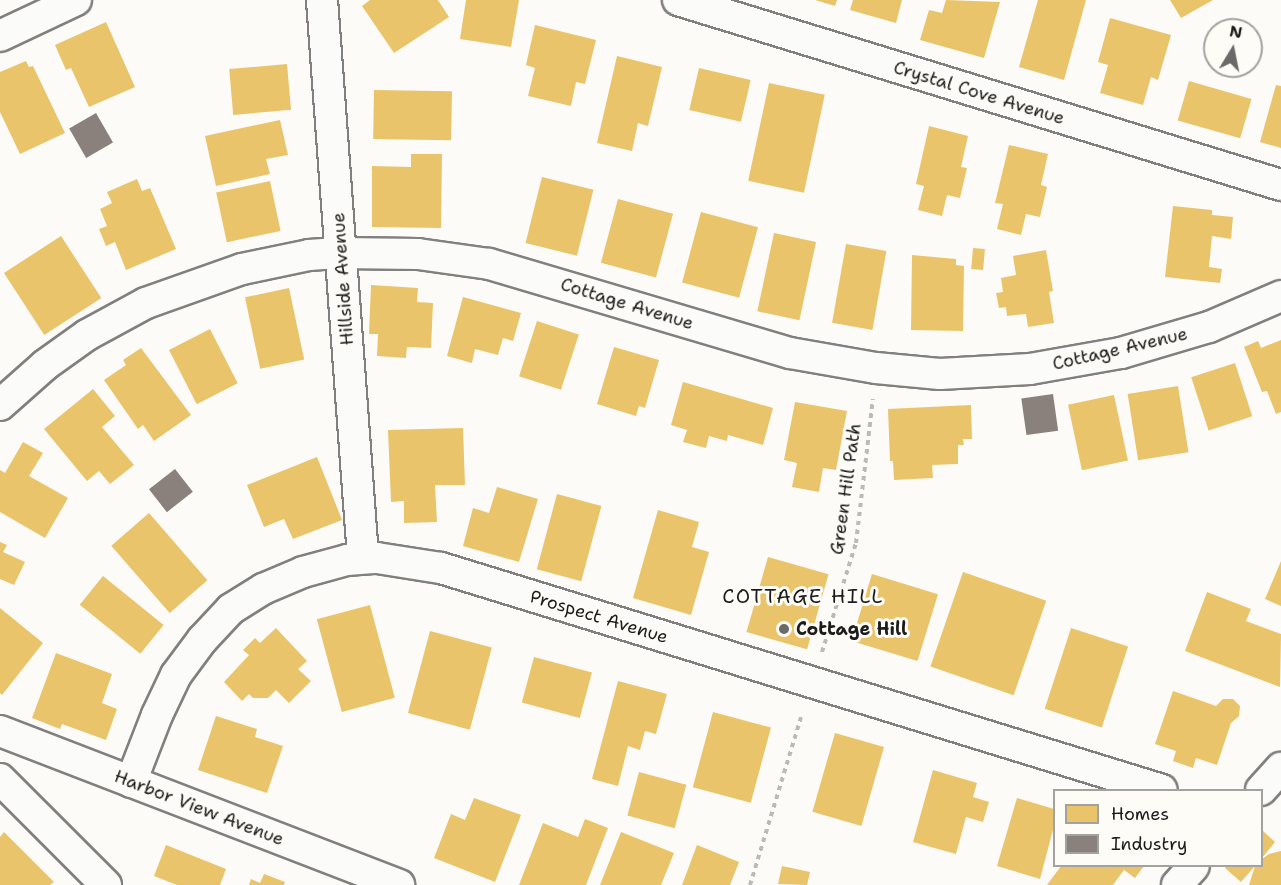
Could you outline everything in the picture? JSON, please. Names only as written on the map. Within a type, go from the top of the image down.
[{"type":"street","points":[[0,36],[76,0]]},
{"type":"street","name":"Hillside Avenue","points":[[322,0],[363,557]]},
{"type":"street","name":"Crystal Cove Avenue","points":[[678,0],[1281,185]]},
{"type":"street","name":"Cottage Avenue","points":[[0,405],[45,365],[87,335],[146,303],[242,268],[298,257],[341,252],[394,252],[464,259],[533,275],[782,351],[843,364],[940,374],[1030,369],[1121,353],[1209,327],[1281,296]]},
{"type":"street","name":"Prospect Avenue","points":[[131,782],[157,715],[176,675],[202,640],[231,609],[262,589],[287,578],[329,564],[363,557],[399,559],[441,568],[1159,789]]},
{"type":"street","name":"Harbor View Avenue","points":[[0,731],[399,885]]},
{"type":"street","points":[[1262,789],[1281,768]]},
{"type":"street","points":[[0,779],[106,885]]},
{"type":"street","points":[[1178,885],[1193,867]]},
{"type":"path","name":"Green Hill Path","points":[[822,650],[856,543],[873,400]]},
{"type":"path","points":[[750,885],[812,683]]},
{"type":"building: Homes","points":[[370,0],[438,0],[449,17],[394,53],[362,6]]},
{"type":"building: Homes","points":[[466,0],[519,0],[511,47],[460,39]]},
{"type":"building: Homes","points":[[815,0],[837,0],[835,6]]},
{"type":"building: Homes","points":[[853,0],[902,0],[896,23],[850,10]]},
{"type":"building: Homes","points":[[946,0],[1000,2],[984,58],[920,40],[929,10],[942,13]]},
{"type":"building: Homes","points":[[1038,0],[1086,0],[1064,80],[1019,67]]},
{"type":"building: Homes","points":[[1170,0],[1213,0],[1181,18]]},
{"type":"building: Homes","points":[[1110,18],[1171,35],[1158,80],[1151,77],[1143,105],[1100,93],[1108,65],[1098,62]]},
{"type":"building: Homes","points":[[106,22],[135,87],[89,107],[71,68],[66,70],[55,45]]},
{"type":"building: Homes","points":[[535,25],[596,40],[585,84],[576,82],[571,106],[528,96],[535,68],[526,65]]},
{"type":"building: Homes","points":[[617,56],[662,67],[648,126],[638,123],[632,151],[597,143]]},
{"type":"building: Homes","points":[[26,61],[29,67],[33,66],[65,133],[20,154],[0,112],[0,72]]},
{"type":"building: Homes","points":[[287,64],[291,110],[233,115],[229,69]]},
{"type":"building: Homes","points":[[699,68],[751,80],[741,122],[689,110]]},
{"type":"building: Homes","points":[[1189,81],[1251,99],[1240,138],[1178,120]]},
{"type":"building: Homes","points":[[769,83],[825,95],[804,193],[748,181]]},
{"type":"building: Homes","points":[[1276,85],[1281,86],[1281,148],[1260,142]]},
{"type":"building: Homes","points":[[374,90],[452,91],[451,140],[373,139]]},
{"type":"building: Homes","points":[[280,120],[288,155],[266,159],[270,174],[216,186],[205,136]]},
{"type":"building: Homes","points":[[929,126],[968,136],[961,167],[967,168],[960,198],[947,195],[942,216],[918,210],[924,186],[916,184]]},
{"type":"building: Homes","points":[[1009,145],[1048,154],[1041,185],[1047,187],[1040,217],[1026,214],[1021,235],[997,229],[1003,204],[995,203]]},
{"type":"building: Homes","points":[[411,154],[442,154],[441,228],[372,227],[372,166],[411,167]]},
{"type":"building: Homes","points":[[542,177],[593,190],[577,256],[526,243]]},
{"type":"building: Homes","points":[[137,179],[142,191],[150,188],[176,249],[126,270],[115,242],[106,246],[99,229],[107,226],[100,209],[112,203],[107,192]]},
{"type":"building: Homes","points":[[270,181],[281,231],[227,242],[216,192]]},
{"type":"building: Homes","points":[[618,199],[673,214],[656,278],[601,263]]},
{"type":"building: Homes","points":[[1173,206],[1212,210],[1212,215],[1233,217],[1231,239],[1212,236],[1209,267],[1222,269],[1220,283],[1165,277]]},
{"type":"building: Homes","points":[[701,212],[758,227],[739,298],[682,283]]},
{"type":"building: Homes","points":[[774,233],[816,242],[799,320],[757,311]]},
{"type":"building: Homes","points":[[61,236],[101,298],[44,335],[4,273]]},
{"type":"building: Homes","points":[[846,244],[886,251],[872,330],[832,323]]},
{"type":"building: Homes","points":[[973,248],[985,249],[983,270],[971,269]]},
{"type":"building: Homes","points":[[1046,250],[1053,291],[1049,292],[1054,323],[1028,327],[1026,314],[1007,316],[1006,307],[999,308],[996,293],[1003,292],[1001,278],[1016,275],[1013,256]]},
{"type":"building: Homes","points":[[912,255],[956,259],[956,265],[964,266],[963,331],[911,330]]},
{"type":"building: Homes","points":[[371,285],[418,288],[417,302],[433,303],[431,348],[407,347],[406,358],[377,356],[378,334],[369,334]]},
{"type":"building: Homes","points":[[289,288],[304,359],[260,369],[245,297]]},
{"type":"building: Homes","points":[[463,297],[521,313],[513,341],[503,338],[498,355],[475,349],[472,363],[447,356]]},
{"type":"building: Homes","points":[[537,321],[579,335],[561,390],[519,376]]},
{"type":"building: Homes","points":[[210,329],[238,383],[197,404],[169,350]]},
{"type":"building: Homes","points":[[1281,340],[1281,412],[1276,414],[1267,391],[1262,392],[1244,347],[1258,341],[1261,348]]},
{"type":"building: Homes","points":[[614,347],[659,360],[645,408],[639,406],[636,416],[597,404]]},
{"type":"building: Homes","points":[[141,348],[191,415],[154,441],[143,425],[138,429],[104,380],[126,365],[123,360]]},
{"type":"building: Homes","points":[[1235,363],[1252,416],[1209,430],[1191,377]]},
{"type":"building: Homes","points":[[683,382],[773,408],[763,445],[728,435],[727,441],[709,436],[706,448],[683,442],[687,430],[671,425]]},
{"type":"building: Homes","points":[[1178,386],[1188,452],[1138,460],[1128,394]]},
{"type":"building: Homes","points":[[93,389],[115,416],[102,427],[134,465],[110,484],[99,471],[87,481],[44,429]]},
{"type":"building: Homes","points":[[1114,395],[1128,461],[1082,470],[1068,405]]},
{"type":"building: Homes","points":[[795,402],[847,411],[836,470],[823,468],[819,492],[792,487],[797,463],[784,460]]},
{"type":"building: Homes","points":[[971,405],[972,439],[963,439],[964,445],[958,445],[958,464],[932,465],[933,478],[894,480],[893,461],[890,461],[888,409]]},
{"type":"building: Homes","points":[[463,428],[465,485],[435,485],[437,522],[404,523],[404,501],[391,502],[388,430]]},
{"type":"building: Homes","points":[[23,442],[43,453],[29,476],[68,498],[45,538],[0,512],[0,470],[5,473]]},
{"type":"building: Homes","points":[[317,457],[342,520],[293,539],[284,519],[264,527],[247,485]]},
{"type":"building: Homes","points":[[497,487],[538,499],[519,562],[463,546],[473,508],[489,513]]},
{"type":"building: Homes","points":[[557,494],[601,506],[581,581],[537,569]]},
{"type":"building: Homes","points":[[658,510],[699,522],[692,547],[709,552],[691,615],[633,598]]},
{"type":"building: Homes","points":[[149,513],[207,580],[170,613],[111,546]]},
{"type":"building: Homes","points":[[0,542],[7,545],[3,552],[25,562],[14,585],[0,579]]},
{"type":"building: Homes","points":[[768,557],[829,574],[807,649],[747,632]]},
{"type":"building: Homes","points":[[1281,561],[1281,606],[1265,599]]},
{"type":"building: Homes","points":[[963,572],[1046,601],[1014,695],[930,667]]},
{"type":"building: Homes","points":[[872,574],[938,594],[918,661],[852,641]]},
{"type":"building: Homes","points":[[103,576],[164,625],[140,654],[80,605]]},
{"type":"building: Homes","points":[[1207,592],[1251,609],[1246,621],[1281,634],[1280,687],[1185,651]]},
{"type":"building: Homes","points":[[370,605],[395,698],[342,712],[317,619]]},
{"type":"building: Homes","points":[[0,608],[43,643],[2,695],[0,693]]},
{"type":"building: Homes","points":[[276,628],[307,661],[298,669],[311,681],[289,703],[276,690],[268,698],[253,698],[249,694],[242,701],[224,682],[249,655],[243,650],[255,638],[260,643]]},
{"type":"building: Homes","points":[[1071,628],[1128,647],[1102,727],[1045,709]]},
{"type":"building: Homes","points":[[430,631],[492,648],[470,730],[408,713]]},
{"type":"building: Homes","points":[[56,653],[112,674],[102,703],[117,709],[106,740],[62,724],[60,729],[32,718]]},
{"type":"building: Homes","points":[[534,657],[592,673],[580,718],[522,702]]},
{"type":"building: Homes","points":[[618,681],[667,694],[656,734],[645,731],[640,750],[628,746],[618,786],[592,779]]},
{"type":"building: Homes","points":[[1173,691],[1216,706],[1223,699],[1233,699],[1240,706],[1239,716],[1231,723],[1217,765],[1196,758],[1193,768],[1173,761],[1176,751],[1155,744]]},
{"type":"building: Homes","points":[[713,712],[771,728],[751,803],[693,787]]},
{"type":"building: Homes","points":[[216,716],[257,729],[255,737],[283,746],[267,793],[198,770]]},
{"type":"building: Homes","points":[[835,733],[884,747],[861,826],[812,812]]},
{"type":"building: Homes","points":[[933,770],[977,783],[973,797],[989,802],[983,822],[966,817],[956,854],[913,842]]},
{"type":"building: Homes","points":[[639,772],[686,785],[675,828],[627,815]]},
{"type":"building: Homes","points":[[474,798],[521,815],[495,882],[434,858],[451,814],[465,820]]},
{"type":"building: Homes","points":[[1017,798],[1053,809],[1053,830],[1040,879],[997,866]]},
{"type":"building: Homes","points":[[585,819],[608,828],[586,885],[519,885],[543,823],[578,837]]},
{"type":"building: Homes","points":[[1263,831],[1275,842],[1263,857]]},
{"type":"building: Homes","points":[[4,832],[54,882],[50,885],[0,885],[0,837]]},
{"type":"building: Homes","points":[[621,832],[674,853],[661,885],[600,885]]},
{"type":"building: Homes","points":[[166,845],[226,869],[220,885],[177,885],[154,876]]},
{"type":"building: Homes","points":[[697,845],[739,862],[730,885],[682,885]]},
{"type":"building: Homes","points":[[1281,851],[1281,885],[1249,885],[1255,867],[1263,867],[1263,858]]},
{"type":"building: Homes","points":[[782,866],[810,872],[807,885],[778,884]]},
{"type":"building: Homes","points":[[1060,867],[1143,867],[1135,878],[1124,870],[1113,885],[1047,885]]},
{"type":"building: Homes","points":[[1226,867],[1254,867],[1241,882]]},
{"type":"building: Homes","points":[[264,874],[285,882],[284,885],[249,885],[251,879],[260,883]]},
{"type":"building: Industry","points":[[96,113],[113,142],[86,158],[69,128]]},
{"type":"building: Industry","points":[[1053,394],[1058,431],[1026,435],[1021,398]]},
{"type":"building: Industry","points":[[175,469],[193,492],[167,512],[149,489]]},
{"type":"place","name":"Cottage Hill","points":[[784,629]]},
{"type":"district","name":"COTTAGE HILL","points":[[803,596]]}]
